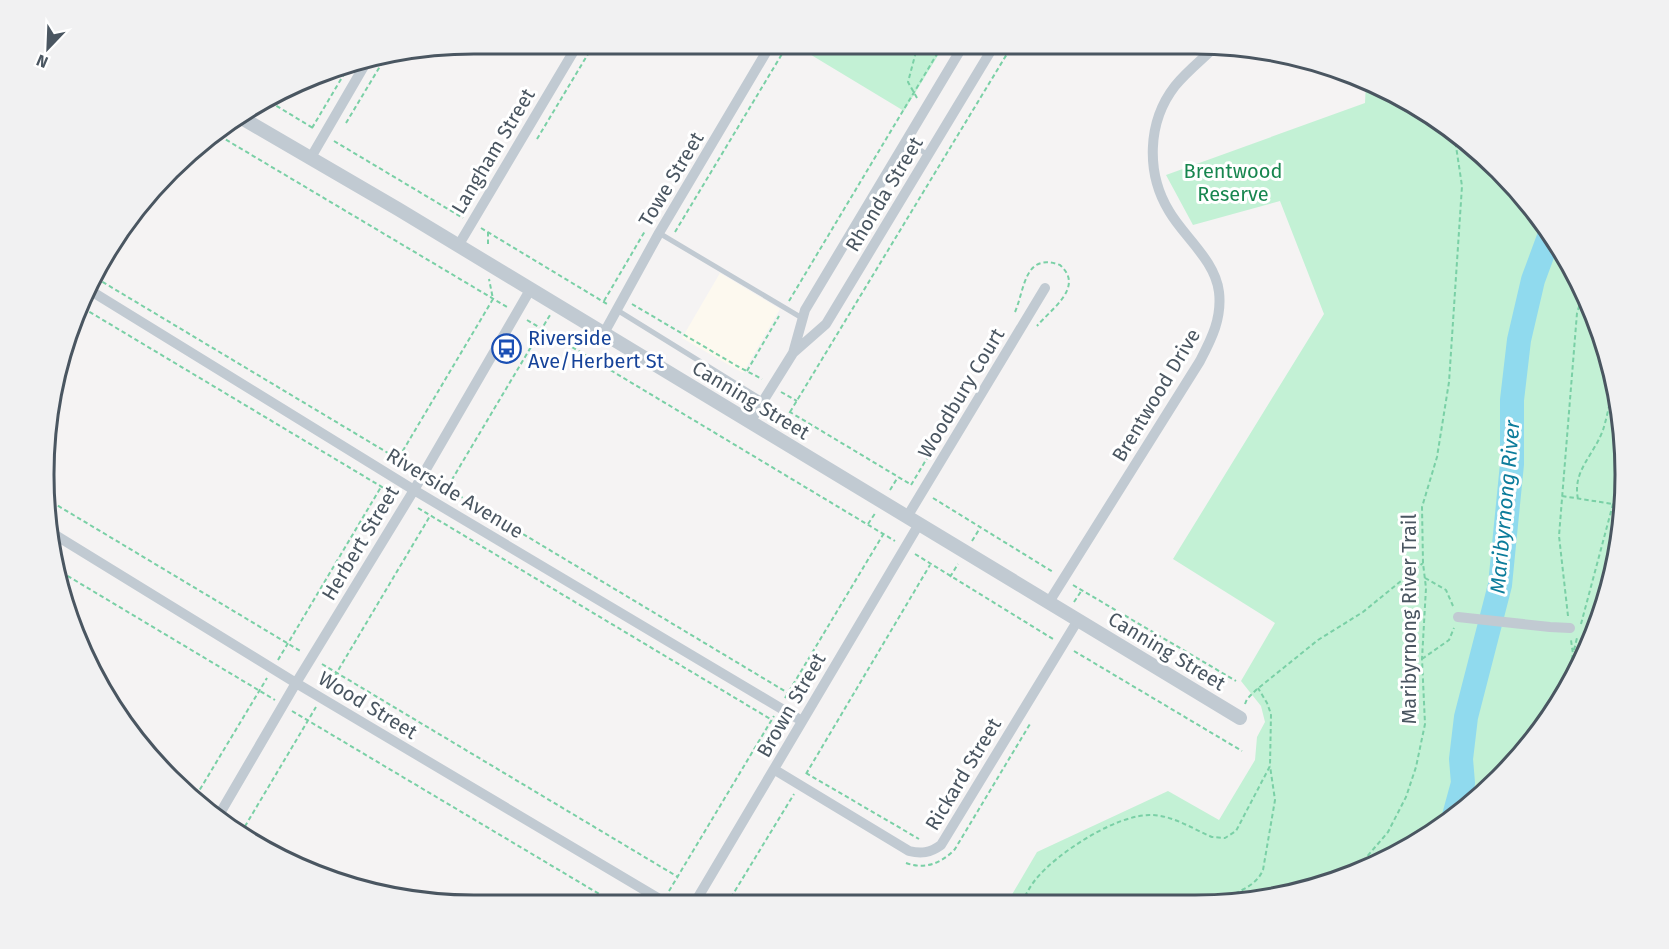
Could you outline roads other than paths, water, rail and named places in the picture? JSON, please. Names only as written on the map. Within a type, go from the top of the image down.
[{"type":"street","name":"Langham Street","points":[[458,246],[572,54]]},
{"type":"street","name":"Towe Street","points":[[604,333],[659,234],[765,54]]},
{"type":"street","name":"Rhonda Street","points":[[750,422],[793,353],[805,310],[958,54]]},
{"type":"street","name":"Rhonda Street","points":[[793,353],[826,324],[989,54]]},
{"type":"street","name":"Brentwood Drive","points":[[1049,602],[1215,334],[1220,311],[1219,290],[1212,269],[1169,211],[1158,187],[1152,162],[1153,137],[1160,114],[1175,87],[1208,54]]},
{"type":"street","points":[[310,159],[362,69]]},
{"type":"street","name":"Canning Street","points":[[247,121],[398,208],[485,263],[1240,718]]},
{"type":"street","name":"Woodbury Court","points":[[913,520],[922,492],[1045,288]]},
{"type":"street","name":"Herbert Street","points":[[222,810],[311,658],[414,490],[530,290]]},
{"type":"street","name":"Riverside Avenue","points":[[95,293],[437,504],[802,721]]},
{"type":"street","name":"Brown Street","points":[[699,895],[905,547],[913,520]]},
{"type":"street","name":"Wood Street","points":[[59,537],[296,683],[653,895]]},
{"type":"street","points":[[1458,617],[1570,628]]},
{"type":"street","name":"Rickard Street","points":[[775,770],[909,851],[927,853],[935,850],[941,845],[1078,620]]},
{"type":"lane","points":[[907,141],[928,155]]},
{"type":"lane","points":[[659,234],[802,318]]},
{"type":"lane","points":[[617,310],[764,401]]},
{"type":"waterway","name":"Maribyrnong River","points":[[1458,802],[1463,783],[1461,759],[1466,717],[1500,585],[1512,464],[1512,400],[1519,340],[1533,280],[1546,244]]},
{"type":"place","name":"Riverside Ave/Herbert St","points":[[507,349]]},
{"type":"park label","name":"Brentwood Reserve","points":[[1233,182]]}]
